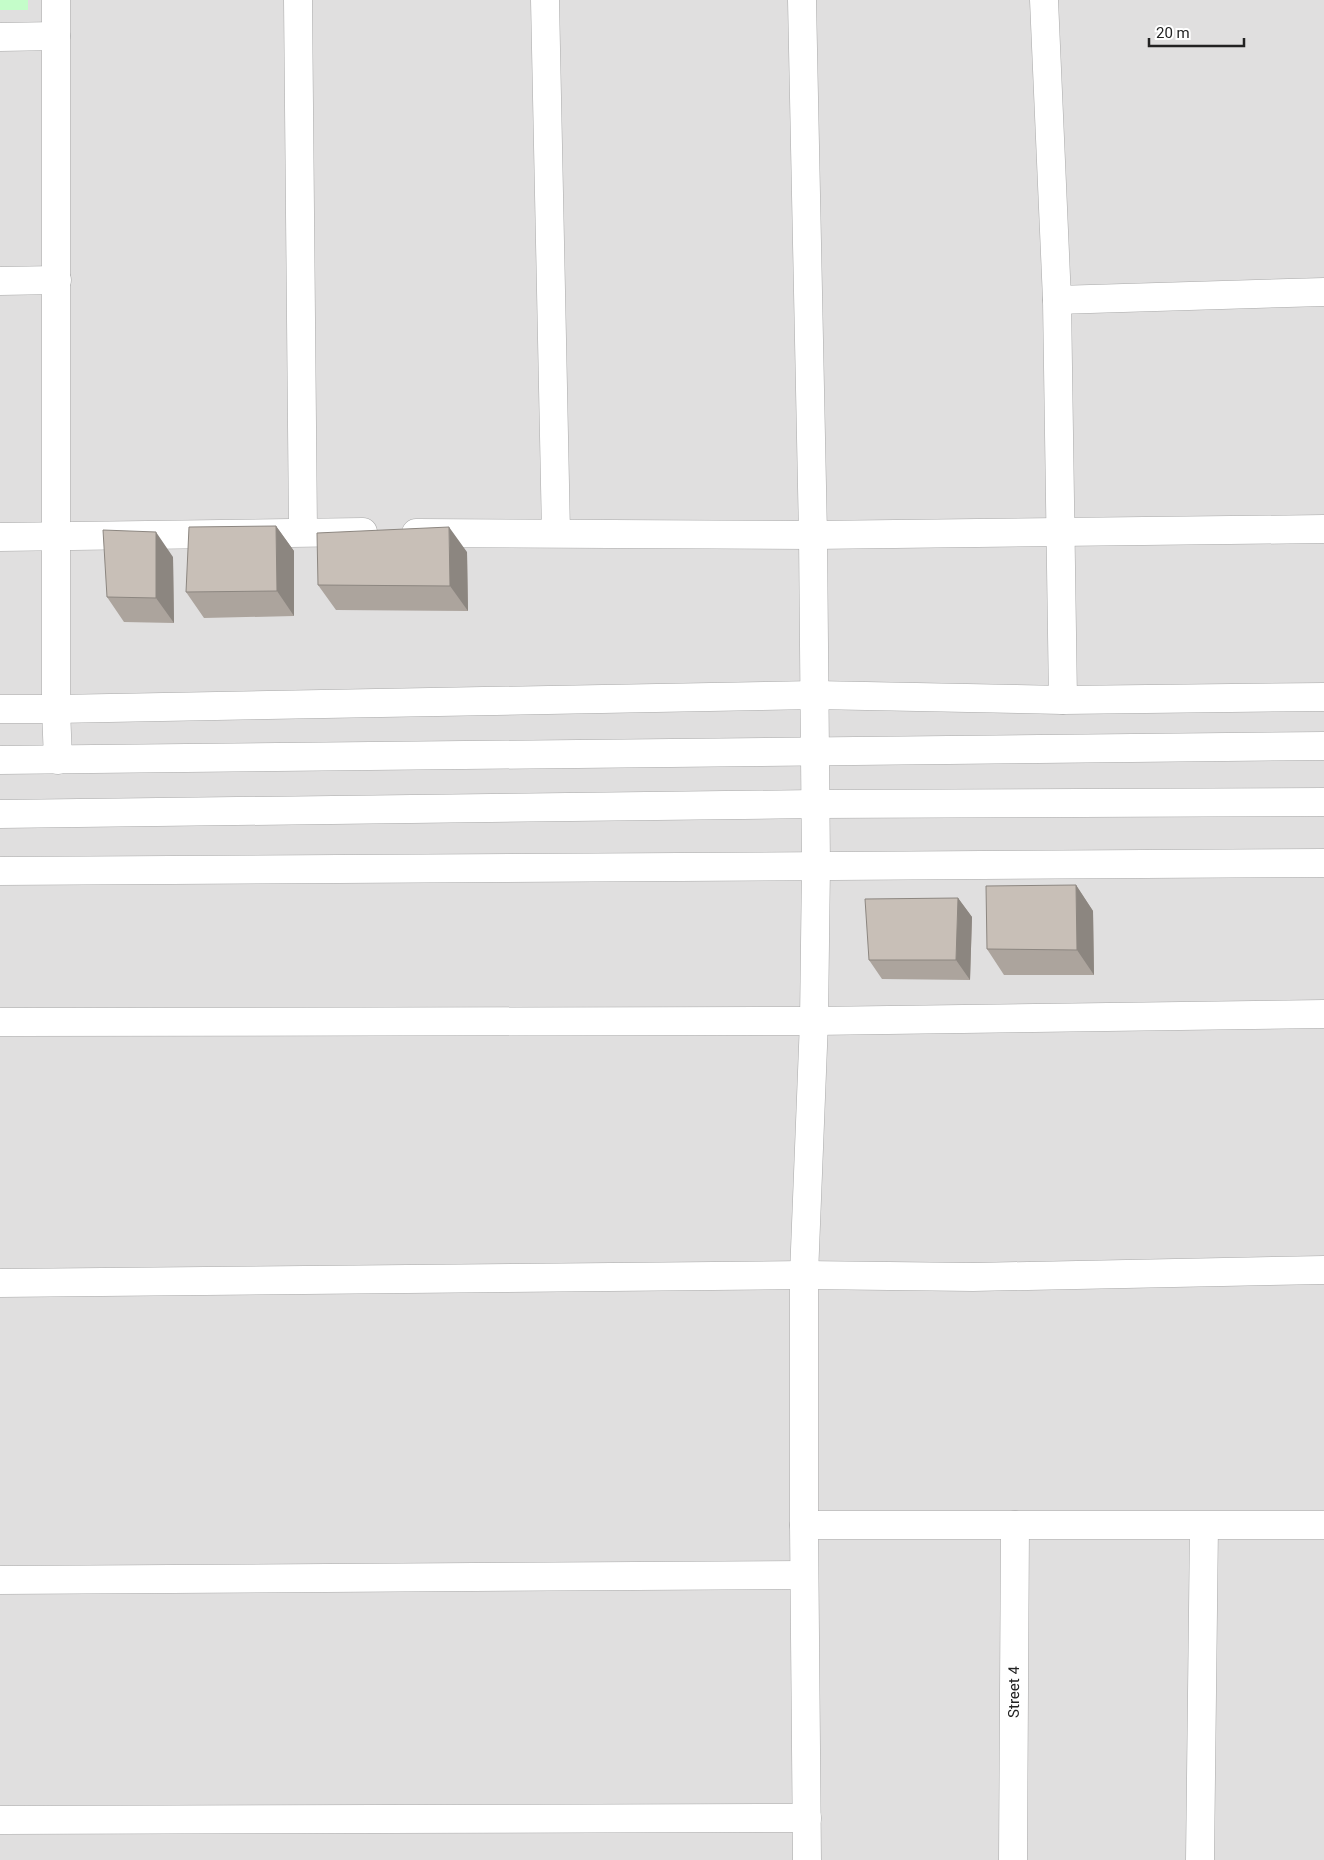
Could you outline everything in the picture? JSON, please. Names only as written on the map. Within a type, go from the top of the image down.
[{"type":"street","points":[[56,0],[56,709],[58,760]]},
{"type":"street","points":[[298,0],[303,532]]},
{"type":"street","points":[[545,0],[556,533]]},
{"type":"street","points":[[802,0],[813,535],[816,804],[814,1021],[804,1276],[804,1575],[807,1860]]},
{"type":"street","points":[[1044,0],[1057,300],[1063,700]]},
{"type":"street","points":[[0,37],[56,36]]},
{"type":"street","points":[[0,281],[57,280]]},
{"type":"street","points":[[1057,300],[1324,292]]},
{"type":"street","points":[[0,537],[303,532],[813,535],[1324,529]]},
{"type":"street","points":[[0,709],[815,695],[1063,700],[1324,697]]},
{"type":"street","points":[[0,760],[1324,746]]},
{"type":"street","points":[[0,814],[816,804],[1324,802]]},
{"type":"street","points":[[0,871],[1324,863]]},
{"type":"street","points":[[0,1022],[814,1021],[1324,1014]]},
{"type":"street","points":[[0,1284],[804,1276],[973,1277],[1324,1270]]},
{"type":"street","points":[[804,1525],[1324,1525]]},
{"type":"street","name":"Street 4","points":[[1013,1860],[1015,1525]]},
{"type":"street","points":[[1200,1860],[1204,1526]]},
{"type":"street","points":[[0,1580],[804,1575]]},
{"type":"street","points":[[0,1820],[807,1818]]},
{"type":"shaded area","points":[[0,0],[1324,0],[1324,1860],[0,1860]]},
{"type":"green space","points":[[0,0],[28,0],[28,10],[0,10]]},
{"type":"building","points":[[276,526],[277,591],[186,592],[189,527]]},
{"type":"building","points":[[449,527],[450,586],[318,585],[317,533]]},
{"type":"building","points":[[103,530],[156,532],[156,598],[107,597]]},
{"type":"building","points":[[1076,885],[1077,950],[987,949],[986,886]]},
{"type":"building","points":[[958,898],[956,960],[869,960],[865,899]]}]
